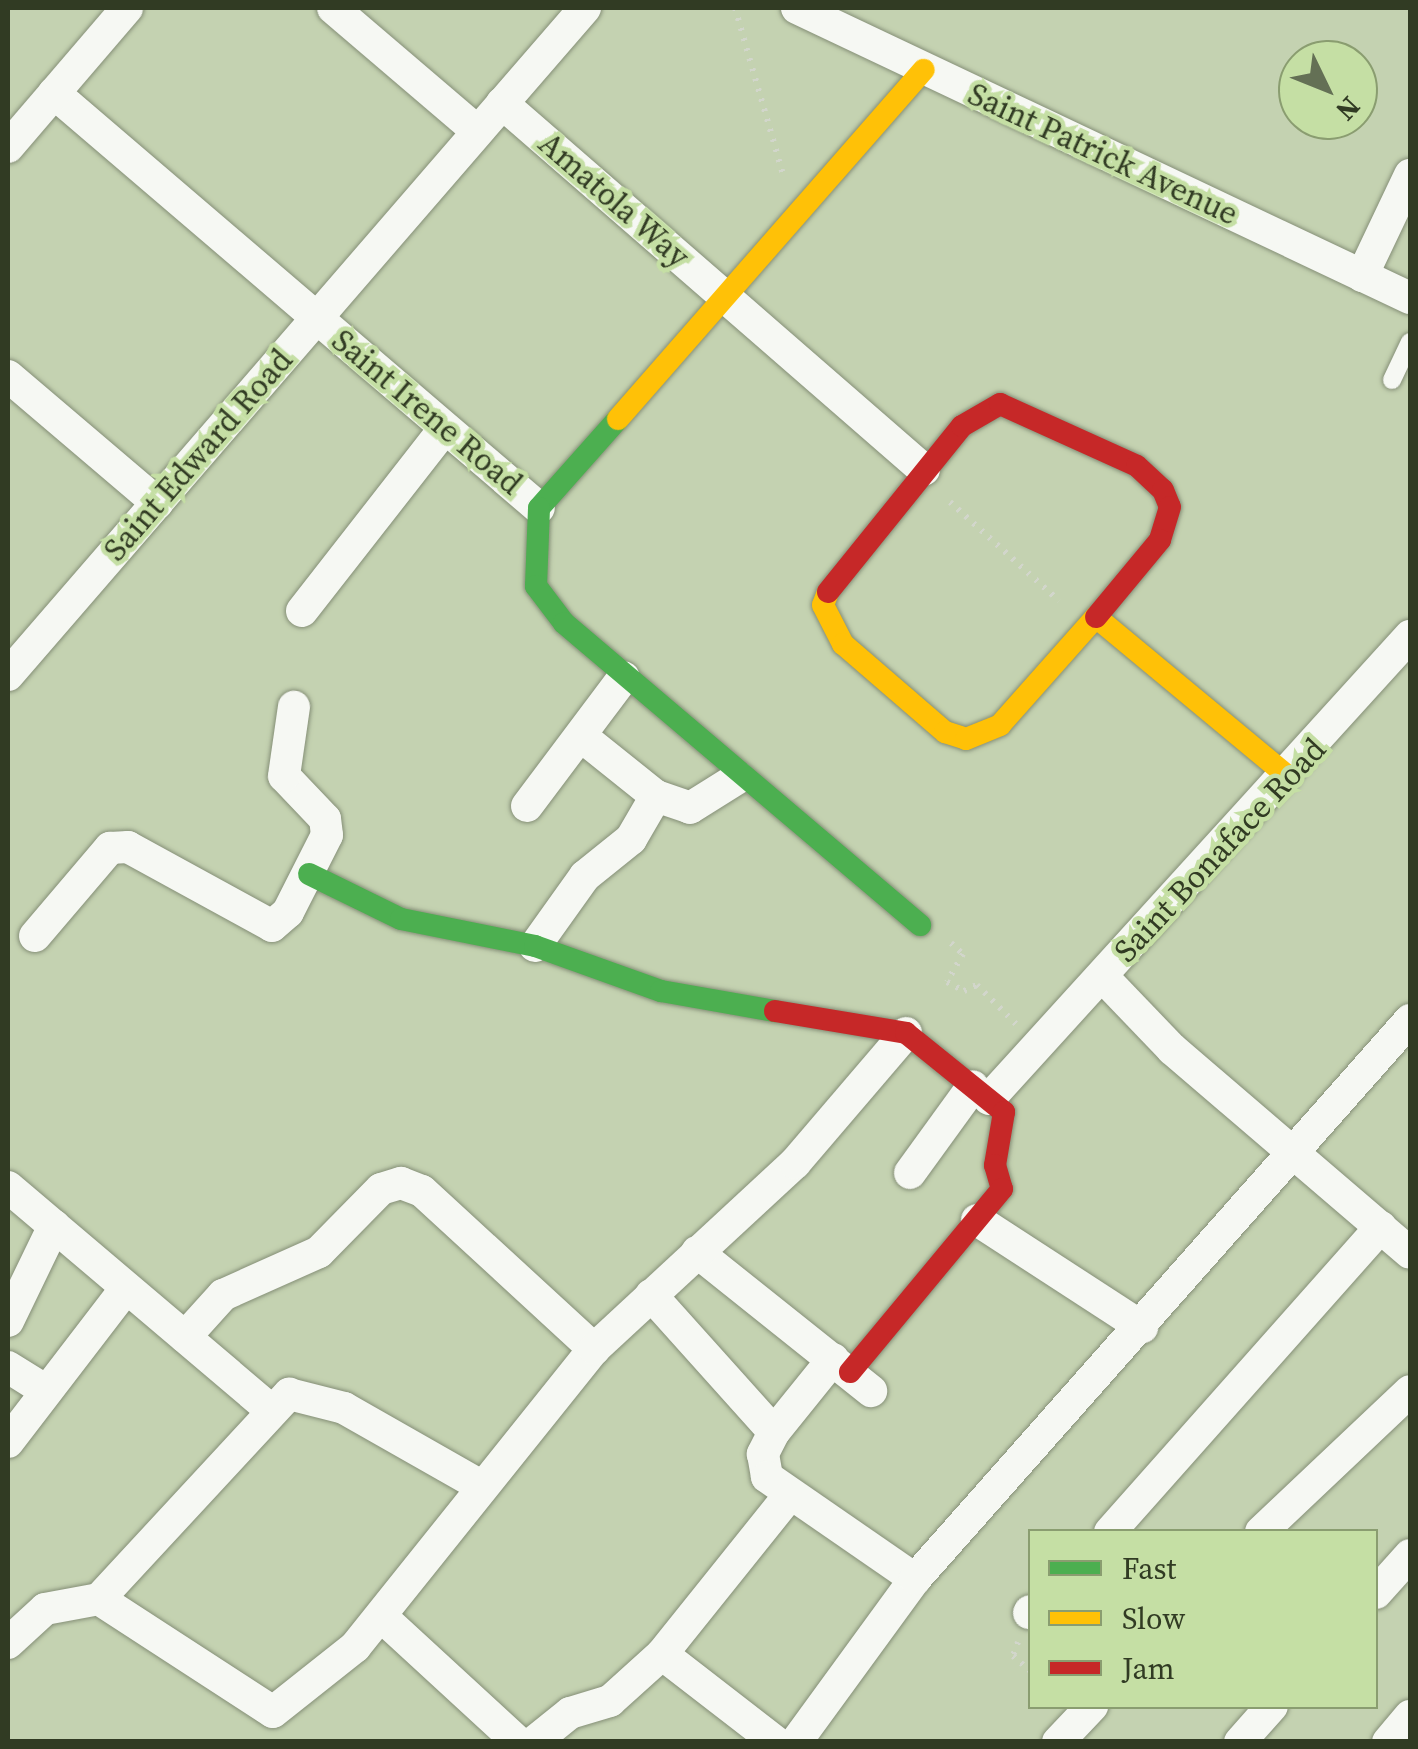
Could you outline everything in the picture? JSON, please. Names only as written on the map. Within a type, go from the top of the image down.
[{"type":"street","points":[[8,147],[127,8]]},
{"type":"street","points":[[333,8],[477,131]]},
{"type":"street","name":"Saint Edward Road","points":[[8,675],[584,8]]},
{"type":"street","name":"Saint Patrick Avenue","points":[[796,8],[1410,298]]},
{"type":"street","name":"Saint Irene Road","points":[[54,94],[539,508],[924,70]]},
{"type":"street","name":"Amatola Way","points":[[502,103],[924,470]]},
{"type":"street","points":[[1362,276],[1410,175]]},
{"type":"street","points":[[8,376],[157,503]]},
{"type":"street","points":[[1000,404],[1151,477],[1168,522],[1096,617],[985,734],[955,738],[843,644],[824,605],[834,578],[924,470],[974,414],[1000,404]]},
{"type":"street","points":[[302,610],[445,428]]},
{"type":"street","points":[[539,508],[536,586],[624,678],[738,778],[920,926]]},
{"type":"street","points":[[1096,617],[1290,778]]},
{"type":"street","name":"Saint Bonaface Road","points":[[1410,636],[1290,778],[1104,977],[1296,1155],[1410,1253]]},
{"type":"street","points":[[527,806],[624,678]]},
{"type":"street","points":[[35,936],[110,848],[128,847],[272,926],[308,874],[327,826],[284,776],[294,707]]},
{"type":"street","points":[[581,736],[656,796],[695,808],[738,778]]},
{"type":"street","points":[[535,946],[585,876],[631,838],[656,796]]},
{"type":"street","points":[[308,874],[401,919],[535,946],[684,997],[906,1033],[1006,1118],[995,1165],[1003,1185],[852,1374],[774,1432],[763,1454],[767,1477],[788,1497],[916,1579]]},
{"type":"street","points":[[910,1172],[981,1093],[1039,1047],[1104,977]]},
{"type":"street","points":[[796,1742],[916,1579],[1296,1155],[1410,1020]]},
{"type":"street","points":[[99,1600],[275,1727],[382,1616],[458,1525],[478,1484],[594,1349],[795,1163],[906,1033]]},
{"type":"street","points":[[185,1337],[223,1295],[319,1252],[380,1189],[401,1183],[422,1191],[594,1349]]},
{"type":"street","points":[[8,1187],[267,1407]]},
{"type":"street","points":[[976,1220],[1142,1327]]},
{"type":"street","points":[[8,1320],[54,1226]]},
{"type":"street","points":[[1113,1529],[1381,1227]]},
{"type":"street","points":[[697,1252],[852,1374]]},
{"type":"street","points":[[8,1442],[41,1388],[126,1288]]},
{"type":"street","points":[[651,1295],[774,1432]]},
{"type":"street","points":[[8,1367],[41,1388]]},
{"type":"street","points":[[1264,1529],[1410,1391]]},
{"type":"street","points":[[8,1643],[44,1609],[99,1600],[267,1407],[310,1393],[478,1484]]},
{"type":"street","points":[[534,1742],[570,1714],[610,1701],[662,1654],[788,1497]]},
{"type":"street","points":[[1378,1592],[1410,1555]]},
{"type":"street","points":[[382,1616],[518,1742]]},
{"type":"street","points":[[662,1654],[740,1732],[776,1742]]},
{"type":"street","points":[[1058,1742],[1089,1709]]},
{"type":"street","points":[[1240,1742],[1269,1709]]},
{"type":"street","points":[[1388,1742],[1410,1716]]},
{"type":"lane","points":[[1392,380],[1410,342]]},
{"type":"path","points":[[734,8],[793,219]]},
{"type":"path","points":[[924,470],[1071,612],[1096,617]]},
{"type":"path","points":[[920,926],[963,954],[947,976],[952,988],[977,985],[1039,1047]]},
{"type":"traffic: fast","points":[[618,419],[539,508],[536,586],[564,623],[920,925]]},
{"type":"traffic: fast","points":[[309,874],[401,919],[535,946],[661,991],[775,1011]]},
{"type":"traffic: slow","points":[[618,419],[924,70]]},
{"type":"traffic: slow","points":[[828,592],[823,605],[843,644],[945,732],[966,739],[1000,725],[1096,617],[1290,778]]},
{"type":"traffic: jam","points":[[828,592],[962,426],[1000,404],[1137,466],[1163,490],[1170,507],[1160,540],[1096,617]]},
{"type":"traffic: jam","points":[[775,1011],[906,1033],[1004,1112],[995,1165],[1002,1189],[850,1372]]}]
